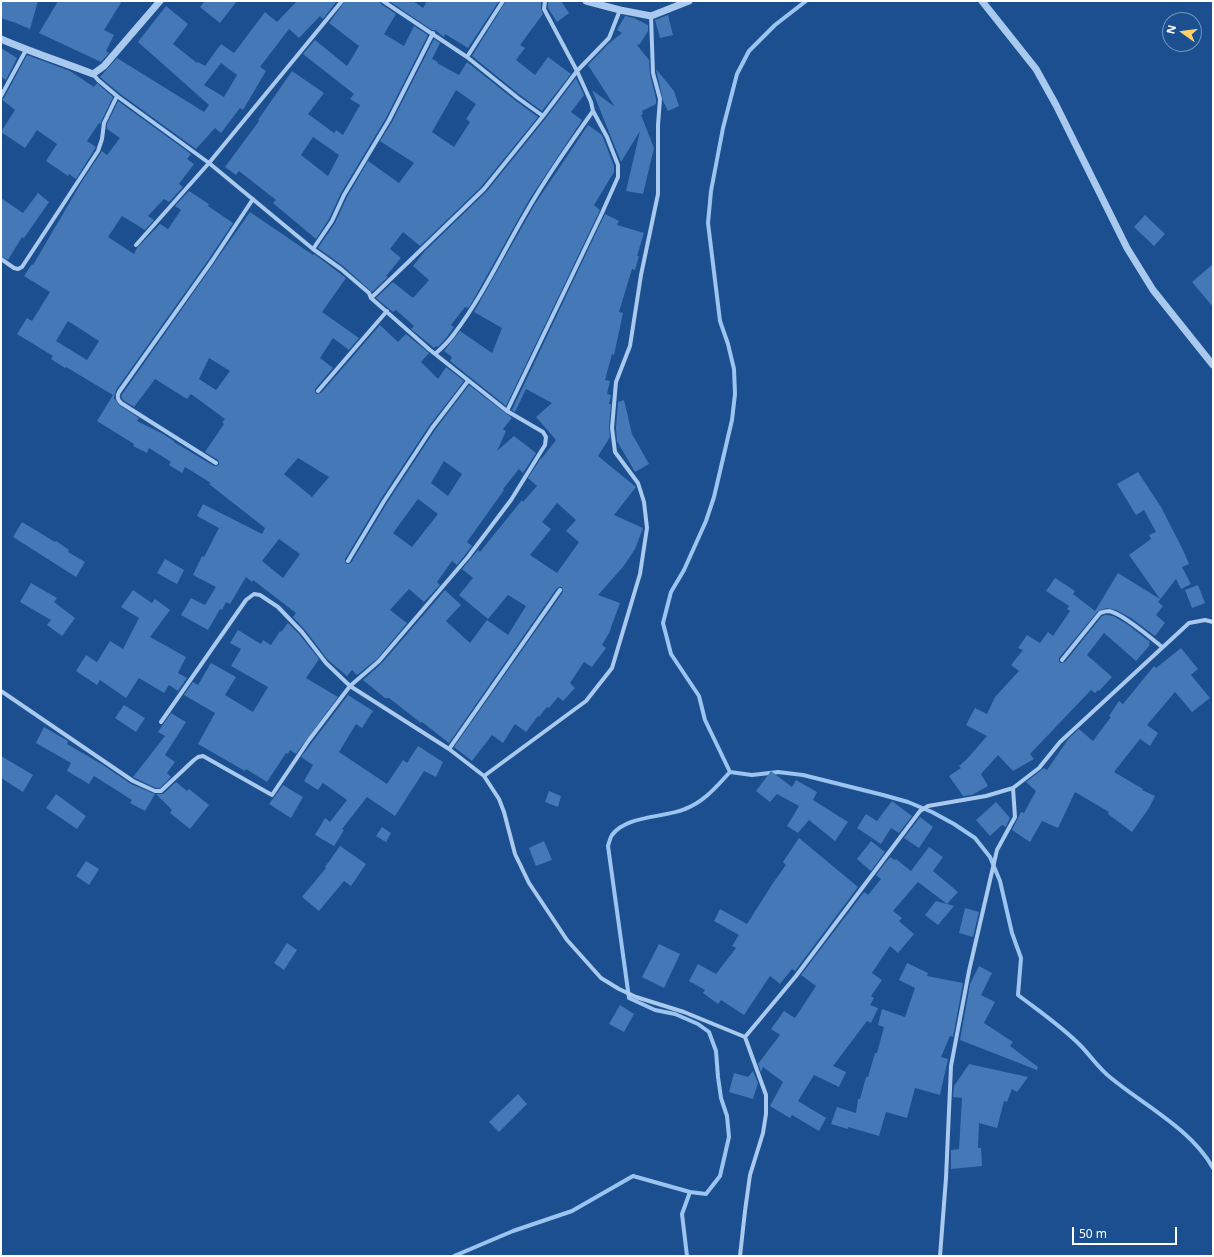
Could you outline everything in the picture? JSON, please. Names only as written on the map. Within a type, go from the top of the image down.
[{"type":"street","points":[[93,74],[104,66],[160,1]]},
{"type":"street","points":[[136,245],[209,162],[342,1]]},
{"type":"street","points":[[383,1],[467,56],[518,98],[543,116]]},
{"type":"street","points":[[467,56],[503,1]]},
{"type":"street","points":[[507,411],[618,177],[618,165],[607,137],[593,111],[591,102],[577,71],[544,9],[545,1]]},
{"type":"street","points":[[586,1],[628,12],[648,15],[689,1]]},
{"type":"street","points":[[982,1],[1039,75],[1056,104],[1130,253],[1153,290],[1213,365]]},
{"type":"street","points":[[371,298],[484,189],[577,71],[609,38],[620,10]]},
{"type":"street","points":[[484,776],[586,701],[612,668],[640,574],[647,528],[644,502],[638,483],[616,452],[612,428],[616,382],[630,346],[641,275],[658,194],[658,125],[660,99],[652,73],[648,15]]},
{"type":"street","points":[[313,249],[332,221],[344,195],[390,120],[432,33]]},
{"type":"street","points":[[1,39],[26,50],[47,56],[93,74],[117,96],[209,162],[313,249],[341,269],[369,293],[371,298],[468,381],[507,411],[543,432],[546,437],[544,445],[511,500],[468,557],[379,661],[350,686],[308,740],[272,795],[203,756],[194,760],[161,791],[155,791],[133,780],[1,691]]},
{"type":"street","points":[[1,96],[26,50]]},
{"type":"street","points":[[1,259],[14,268],[18,269],[22,267],[98,151],[102,139],[104,123],[117,96]]},
{"type":"street","points":[[435,354],[453,335],[478,301],[500,263],[524,215],[564,151],[593,111]]},
{"type":"street","points":[[216,463],[121,403],[118,396],[119,392],[212,262],[253,199]]},
{"type":"street","points":[[318,392],[387,311]]},
{"type":"street","points":[[348,561],[384,501],[432,428],[468,381]]},
{"type":"street","points":[[448,750],[560,590]]},
{"type":"street","points":[[161,722],[246,600],[254,594],[260,595],[278,607],[302,632],[326,663],[350,686],[448,750],[484,776],[499,799],[515,854],[529,882],[567,940],[601,978],[619,990],[636,997],[684,1012],[745,1037],[766,1095],[766,1114],[750,1176],[740,1256]]},
{"type":"street","points":[[1062,660],[1100,613],[1107,611],[1112,612],[1131,623],[1162,647]]},
{"type":"street","points":[[745,1037],[796,976],[920,811],[928,806],[986,796],[1013,788],[1038,768],[1060,742],[1189,623],[1204,620],[1213,622]]},
{"type":"street","points":[[940,1256],[946,1178],[951,1066],[969,971],[997,850],[1015,817],[1013,788]]},
{"type":"building","points":[[1,1],[38,1],[30,29],[1,18]]},
{"type":"building","points":[[58,1],[122,1],[104,30],[114,35],[106,51],[109,53],[101,62],[39,33]]},
{"type":"building","points":[[205,1],[237,1],[220,23],[200,7]]},
{"type":"building","points":[[297,1],[337,1],[323,19],[320,16],[299,38],[289,29],[260,67],[266,71],[243,110],[240,108],[221,133],[215,128],[196,149],[119,93],[100,77],[117,58],[204,112],[209,105],[138,42],[166,6],[188,24],[173,44],[197,63],[198,62],[205,66],[221,44],[234,53],[265,12],[277,22]],"holes":[[[221,63],[237,75],[224,97],[204,85]]]},
{"type":"building","points":[[345,1],[380,1],[381,4],[396,14],[384,34],[404,46],[414,26],[428,35],[386,118],[341,193],[329,219],[316,239],[273,203],[276,200],[239,171],[236,175],[225,167],[259,121],[258,120],[292,71],[324,93],[308,114],[334,133],[336,130],[343,135],[360,105],[350,99],[354,94],[303,54],[315,40],[347,66],[359,46],[329,23]],"holes":[[[313,137],[339,155],[328,176],[301,155]]]},
{"type":"building","points":[[389,1],[413,1],[423,8],[427,1],[499,1],[468,48],[445,34],[444,37],[435,30],[432,30]]},
{"type":"building","points":[[506,1],[541,1],[541,9],[543,14],[520,45],[525,48],[516,60],[535,75],[548,57],[571,74],[542,111],[472,56]]},
{"type":"building","points":[[548,1],[561,1],[569,13],[557,22],[548,8]]},
{"type":"building","points":[[668,15],[673,35],[660,38],[655,20]]},
{"type":"building","points":[[625,16],[634,18],[648,25],[648,31],[640,44],[637,45],[649,60],[650,74],[656,99],[656,104],[642,111],[643,114],[641,115],[654,148],[643,194],[626,191],[640,131],[621,162],[592,90],[615,107],[588,65],[608,44],[622,33],[617,30]]},
{"type":"building","points":[[434,39],[440,43],[432,59],[438,62],[437,63],[459,75],[467,62],[538,117],[481,187],[420,246],[403,232],[390,249],[401,258],[386,276],[388,277],[372,292],[343,266],[318,248],[335,223],[347,197],[368,161],[399,183],[414,163],[380,141],[392,122]],"holes":[[[456,90],[476,104],[466,119],[470,122],[454,147],[432,132]]]},
{"type":"building","points":[[1,48],[17,58],[6,80],[1,77]]},
{"type":"building","points":[[27,55],[70,71],[94,87],[97,83],[113,97],[100,124],[99,123],[87,141],[96,147],[76,179],[69,174],[68,176],[46,161],[57,144],[37,130],[25,148],[1,132],[15,110],[1,99],[4,98]]},
{"type":"building","points":[[656,69],[674,91],[679,106],[668,111],[663,101]]},
{"type":"building","points":[[576,78],[584,95],[571,112],[582,120],[529,200],[471,304],[468,308],[465,307],[451,325],[454,327],[447,337],[438,347],[436,346],[434,348],[411,329],[414,326],[396,310],[393,312],[376,298],[393,282],[413,298],[429,280],[413,266],[425,251],[487,191]]},
{"type":"building","points":[[118,101],[191,154],[187,159],[194,164],[179,184],[183,187],[169,202],[164,199],[148,216],[154,220],[145,230],[122,216],[108,237],[134,254],[137,248],[160,224],[168,229],[181,210],[175,206],[189,191],[209,204],[208,206],[233,223],[116,390],[114,398],[119,405],[139,418],[137,421],[163,434],[214,466],[219,465],[218,460],[205,452],[224,424],[222,422],[225,419],[191,394],[187,399],[155,379],[134,407],[123,400],[121,396],[250,212],[313,255],[314,254],[346,278],[322,312],[359,338],[349,350],[333,338],[320,358],[333,368],[315,389],[316,394],[321,393],[380,325],[398,342],[406,334],[429,353],[421,362],[438,379],[446,367],[464,381],[429,426],[381,499],[345,559],[346,564],[351,563],[387,503],[435,430],[469,385],[512,418],[503,429],[506,431],[497,451],[514,436],[536,453],[523,473],[519,469],[503,489],[504,490],[467,542],[472,546],[457,565],[452,561],[437,582],[440,585],[424,602],[409,589],[390,610],[407,623],[377,659],[357,675],[352,670],[347,676],[328,660],[293,617],[296,613],[253,580],[252,582],[246,577],[230,604],[226,602],[222,610],[220,609],[208,630],[181,615],[191,598],[205,605],[216,587],[193,575],[202,556],[204,557],[219,528],[197,516],[203,504],[262,534],[265,528],[209,484],[211,483],[185,467],[182,473],[169,465],[171,462],[149,448],[147,453],[133,446],[134,444],[97,421],[113,395],[66,367],[65,368],[51,359],[53,356],[17,334],[27,318],[32,321],[50,292],[24,276],[32,264],[33,265],[81,183],[102,151],[107,155],[120,138],[107,129],[107,124]],"holes":[[[68,321],[99,341],[87,360],[56,341]],[[209,358],[230,371],[216,390],[199,379]],[[298,458],[329,477],[312,497],[284,474]],[[444,461],[462,474],[448,496],[431,483]],[[418,499],[438,514],[412,547],[393,533]],[[279,539],[300,554],[283,578],[262,561]]]},
{"type":"building","points":[[588,125],[602,135],[614,166],[614,172],[594,205],[600,210],[506,406],[450,361],[452,357],[444,351],[460,331],[492,353],[502,328],[474,312],[535,204]]},
{"type":"building","points":[[38,193],[49,202],[24,238],[22,237],[8,260],[1,256],[1,198],[23,213]]},
{"type":"building","points":[[605,214],[619,221],[617,225],[644,233],[637,256],[639,256],[635,270],[632,269],[619,312],[623,313],[614,355],[612,354],[605,380],[610,381],[607,394],[611,395],[609,404],[611,404],[609,428],[610,437],[598,456],[636,487],[614,515],[643,528],[635,549],[623,567],[598,595],[620,603],[609,633],[602,645],[606,648],[592,667],[584,662],[570,683],[575,688],[563,701],[558,697],[549,708],[547,707],[539,717],[538,716],[526,732],[515,724],[503,743],[492,735],[472,761],[454,747],[563,592],[562,587],[557,588],[449,743],[389,698],[385,698],[363,680],[382,663],[445,590],[461,605],[446,621],[470,643],[487,620],[508,635],[526,606],[508,595],[488,619],[459,595],[473,578],[462,569],[478,550],[480,552],[522,500],[523,502],[537,486],[528,478],[541,458],[556,440],[536,417],[552,403],[526,389],[515,412],[512,410]],"holes":[[[557,503],[576,520],[566,531],[579,542],[557,573],[530,555],[551,529],[542,522]]]},
{"type":"building","points":[[1145,215],[1165,234],[1154,246],[1134,227]]},
{"type":"building","points":[[1213,264],[1213,307],[1192,282]]},
{"type":"building","points":[[624,400],[632,434],[649,464],[635,472],[617,441],[616,428],[618,402]]},
{"type":"building","points":[[1138,472],[1161,507],[1183,550],[1189,564],[1182,567],[1191,584],[1181,589],[1176,579],[1158,602],[1163,606],[1156,615],[1165,623],[1155,636],[1131,618],[1116,610],[1107,608],[1098,611],[1059,658],[1060,663],[1065,662],[1102,616],[1106,615],[1113,616],[1127,624],[1150,642],[1150,645],[1136,661],[1104,633],[1087,655],[1112,677],[1099,691],[1098,690],[1095,693],[1091,690],[1030,754],[1034,759],[1013,771],[998,755],[981,774],[988,786],[972,795],[963,796],[949,776],[961,768],[959,766],[987,736],[966,725],[975,708],[987,714],[995,697],[1019,671],[1011,665],[1023,650],[1018,648],[1027,635],[1040,643],[1048,632],[1053,636],[1070,611],[1067,609],[1069,606],[1046,591],[1055,578],[1075,591],[1073,594],[1095,611],[1118,573],[1160,599],[1129,555],[1151,539],[1149,535],[1156,532],[1144,510],[1136,515],[1117,484]]},
{"type":"building","points":[[22,522],[55,542],[56,541],[69,550],[68,552],[85,562],[76,577],[13,537]]},
{"type":"building","points":[[165,559],[184,570],[177,584],[157,573]]},
{"type":"building","points":[[31,583],[57,598],[54,602],[75,618],[62,636],[47,625],[51,620],[20,602]]},
{"type":"building","points":[[1198,585],[1205,603],[1192,608],[1185,590]]},
{"type":"building","points":[[133,590],[152,603],[155,599],[170,610],[150,637],[186,657],[178,673],[187,678],[178,691],[169,685],[164,693],[139,678],[126,698],[100,680],[97,685],[76,671],[86,655],[97,662],[110,641],[123,649],[139,618],[121,607]]},
{"type":"building","points":[[288,623],[319,659],[306,678],[338,697],[296,754],[290,750],[288,754],[286,753],[267,782],[246,769],[245,771],[198,744],[215,713],[184,695],[193,682],[198,685],[211,663],[236,677],[225,695],[253,712],[268,687],[231,666],[241,649],[230,643],[238,630],[261,644],[263,640],[271,645],[280,631],[281,632]]},
{"type":"building","points":[[1181,648],[1198,669],[1191,675],[1210,698],[1192,712],[1175,692],[1147,725],[1158,733],[1150,746],[1140,739],[1114,772],[1143,789],[1142,790],[1155,796],[1149,808],[1132,832],[1108,814],[1109,812],[1075,792],[1058,828],[1042,821],[1030,842],[1012,830],[1021,812],[1024,813],[1036,791],[1026,782],[1044,768],[1047,770],[1069,738],[1079,729],[1093,741],[1111,717],[1109,716],[1119,701],[1123,704],[1154,666],[1156,668]]},
{"type":"building","points":[[348,695],[373,711],[362,728],[356,724],[339,752],[387,784],[403,760],[407,763],[418,746],[443,762],[436,777],[424,771],[395,816],[367,797],[342,829],[344,830],[334,846],[315,835],[325,818],[330,822],[347,800],[323,783],[318,790],[304,781],[313,765],[301,757]]},
{"type":"building","points":[[124,705],[145,718],[136,732],[115,718]]},
{"type":"building","points":[[171,713],[186,722],[165,755],[175,762],[167,773],[171,777],[160,788],[156,788],[133,777],[165,736],[158,732]]},
{"type":"building","points":[[44,727],[68,741],[67,744],[103,765],[131,784],[155,794],[145,811],[130,803],[132,800],[94,776],[89,784],[67,771],[71,763],[36,743]]},
{"type":"building","points":[[1,756],[33,775],[23,792],[1,778]]},
{"type":"building","points":[[771,771],[792,787],[796,780],[817,792],[813,800],[848,822],[835,841],[809,820],[798,833],[787,826],[799,806],[777,794],[770,802],[756,791]]},
{"type":"building","points":[[176,782],[187,791],[189,789],[209,805],[190,829],[170,813],[172,810],[156,794],[163,794]]},
{"type":"building","points":[[283,785],[303,797],[291,818],[269,804]]},
{"type":"building","points":[[549,791],[561,796],[558,807],[545,802]]},
{"type":"building","points":[[56,794],[86,816],[77,829],[46,808]]},
{"type":"building","points":[[892,801],[912,816],[899,833],[891,828],[881,844],[857,828],[866,814],[877,821]]},
{"type":"building","points":[[996,802],[1010,818],[1006,827],[1002,825],[990,836],[976,820]]},
{"type":"building","points":[[920,817],[933,827],[919,848],[904,838]]},
{"type":"building","points":[[382,827],[391,833],[386,842],[376,836]]},
{"type":"building","points":[[799,838],[858,887],[795,971],[792,969],[780,984],[770,976],[744,1015],[721,1000],[718,1004],[703,993],[705,990],[689,981],[698,964],[716,974],[736,948],[732,946],[739,935],[714,921],[720,909],[747,924],[786,865],[783,862]]},
{"type":"building","points":[[544,841],[552,860],[536,866],[529,848]]},
{"type":"building","points":[[871,841],[885,852],[871,871],[857,859]]},
{"type":"building","points":[[340,846],[366,864],[351,886],[344,881],[319,911],[302,897],[326,868],[325,867]]},
{"type":"building","points":[[929,847],[943,857],[933,871],[958,892],[947,904],[918,882],[893,911],[902,918],[899,921],[914,934],[898,953],[890,946],[872,973],[882,980],[871,996],[874,998],[870,1005],[878,1008],[871,1023],[867,1021],[833,1066],[846,1072],[839,1087],[814,1075],[798,1101],[826,1118],[819,1131],[792,1115],[790,1118],[770,1106],[783,1082],[763,1067],[761,1072],[758,1064],[780,1035],[771,1029],[784,1011],[795,1018],[816,986],[801,975],[864,892],[868,895],[881,879],[876,875],[890,857],[895,860],[896,859],[911,871]]},
{"type":"building","points":[[86,861],[99,869],[89,885],[76,876]]},
{"type":"building","points":[[936,901],[954,906],[938,925],[925,915]]},
{"type":"building","points":[[965,908],[979,912],[973,937],[959,933]]},
{"type":"building","points":[[287,943],[297,950],[284,970],[274,963]]},
{"type":"building","points":[[659,944],[680,954],[664,988],[642,977]]},
{"type":"building","points":[[907,963],[928,973],[927,976],[963,983],[953,1037],[950,1036],[941,1057],[948,1059],[940,1095],[915,1088],[907,1118],[886,1112],[879,1136],[848,1127],[848,1129],[831,1124],[837,1107],[856,1113],[858,1099],[860,1099],[875,1053],[877,1053],[884,1027],[878,1025],[882,1009],[905,1017],[915,988],[899,980]]},
{"type":"building","points":[[979,966],[992,973],[981,995],[995,1002],[984,1023],[1013,1042],[1010,1046],[1038,1067],[1037,1070],[960,1040],[970,984]]},
{"type":"building","points":[[620,1005],[634,1014],[624,1032],[609,1024]]},
{"type":"building","points":[[969,1064],[1028,1077],[1017,1092],[1012,1089],[1007,1102],[1004,1101],[997,1128],[979,1123],[978,1148],[981,1148],[982,1166],[951,1169],[951,1150],[959,1149],[962,1098],[953,1097],[954,1086]]},
{"type":"building","points":[[753,1071],[758,1083],[753,1099],[729,1092],[734,1073],[748,1077]]},
{"type":"building","points":[[518,1094],[527,1104],[499,1132],[489,1122]]},
{"type":"waterway","points":[[806,1],[775,25],[749,51],[737,74],[723,128],[711,191],[708,223],[720,321],[728,344],[734,369],[735,394],[732,420],[714,497],[706,521],[684,570],[671,592],[663,623],[671,654],[699,696],[705,720],[730,772],[752,775],[778,772],[803,775],[883,795],[908,802],[932,812],[975,838],[990,857],[1000,881],[1012,933],[1021,958],[1018,995],[1073,1038],[1107,1074],[1193,1141],[1213,1168]]},
{"type":"waterway","points":[[454,1256],[513,1231],[572,1211],[633,1176],[690,1192],[706,1194],[720,1176],[729,1137],[727,1116],[721,1098],[716,1051],[709,1032],[698,1024],[675,1014],[655,1010],[629,998],[608,846],[612,835],[627,824],[636,820],[676,812],[692,806],[709,794],[730,772]]},
{"type":"waterway","points":[[687,1256],[682,1214],[690,1192]]}]
